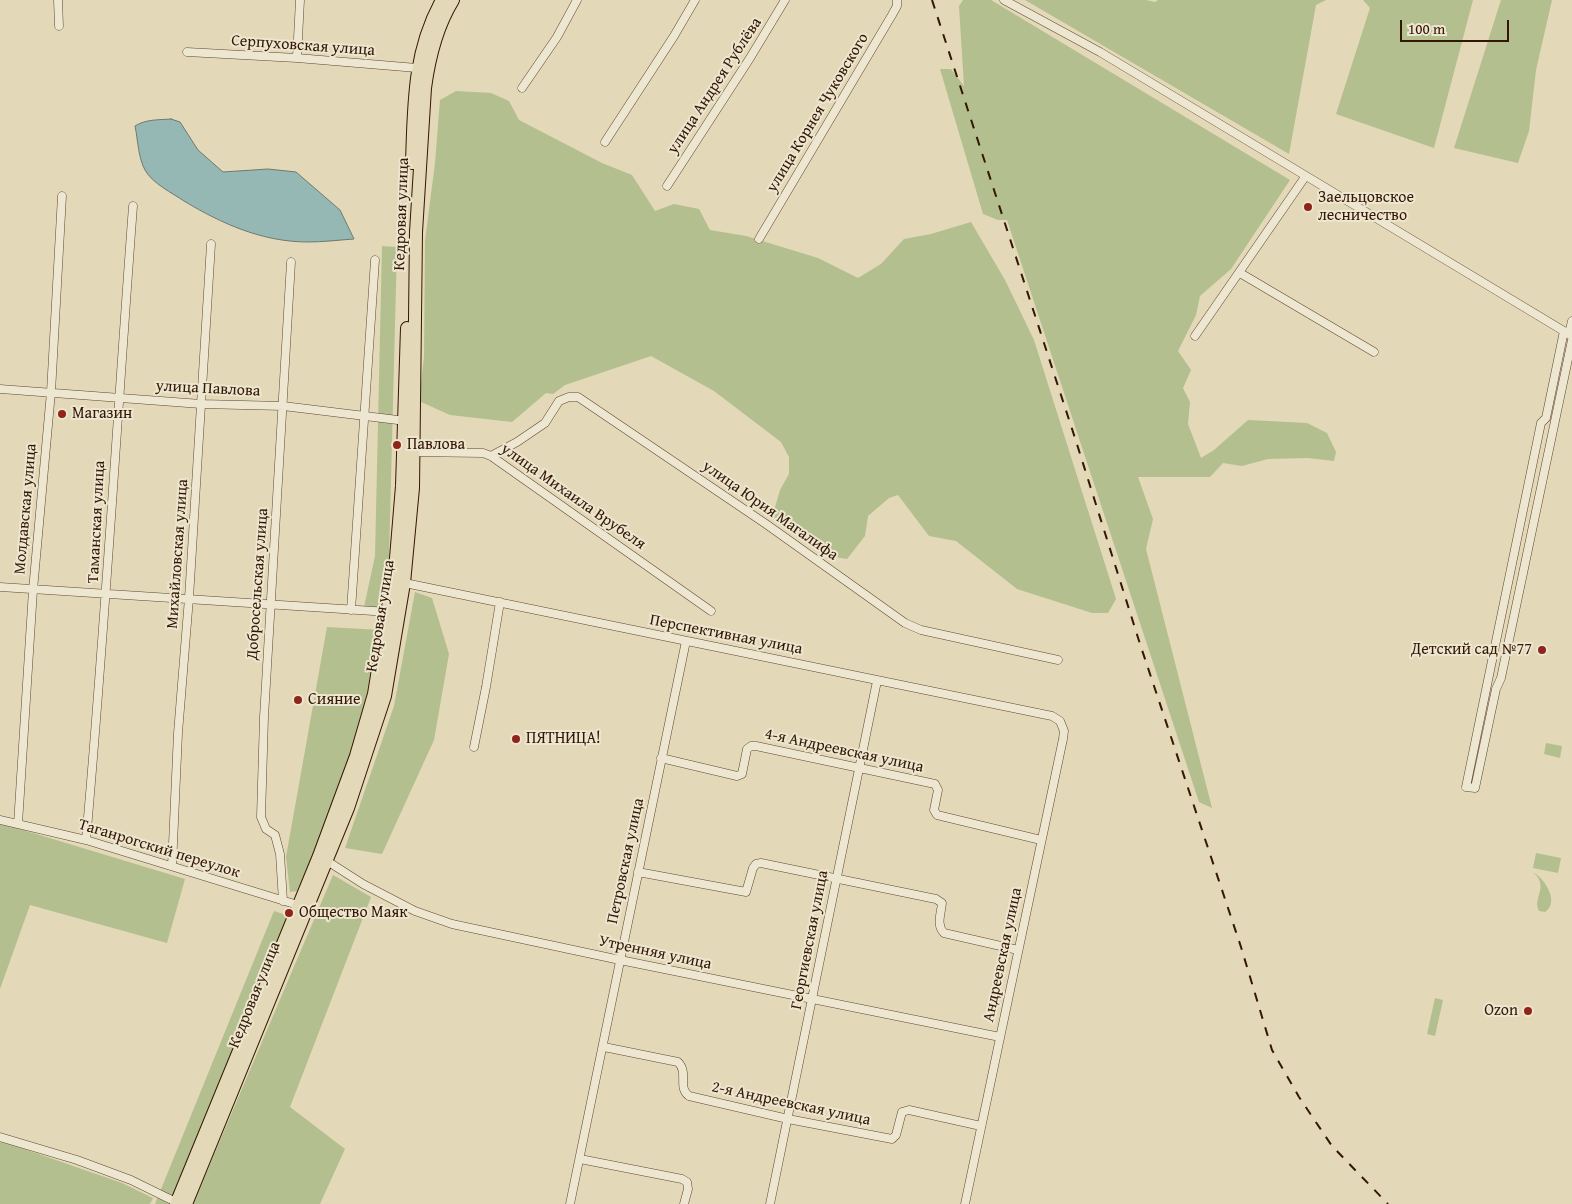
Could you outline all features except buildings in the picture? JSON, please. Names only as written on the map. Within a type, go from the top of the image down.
[{"type":"main road","name":"Кедровая улица","points":[[409,422],[410,200],[415,88],[424,41],[442,0]]},
{"type":"main road","name":"Кедровая улица","points":[[180,1204],[323,858],[366,760],[385,696],[399,582],[401,504],[408,452],[416,232],[424,88],[436,38],[453,0]]},
{"type":"street","points":[[58,0],[59,26]]},
{"type":"street","points":[[297,58],[300,0]]},
{"type":"street","points":[[522,88],[552,44],[577,0]]},
{"type":"street","points":[[605,142],[674,36],[695,0]]},
{"type":"street","name":"улица Андрея Рублёва","points":[[667,186],[750,58],[785,0]]},
{"type":"street","name":"улица Корнея Чуковского","points":[[760,239],[892,15],[897,6],[897,0]]},
{"type":"street","points":[[1004,0],[1100,52],[1569,335]]},
{"type":"street","name":"Серпуховская улица","points":[[186,52],[297,58],[418,68]]},
{"type":"street","points":[[1195,336],[1305,177]]},
{"type":"street","name":"Молдавская улица","points":[[18,824],[33,590],[51,392],[62,196]]},
{"type":"street","name":"Таманская улица","points":[[86,840],[106,592],[132,206]]},
{"type":"street","name":"Михайловская улица","points":[[172,866],[178,733],[189,598],[211,244]]},
{"type":"street","name":"Кедровая улица","points":[[351,610],[375,260]]},
{"type":"street","name":"Добросельская улица","points":[[283,901],[280,854],[275,835],[266,829],[261,817],[264,717],[291,262]]},
{"type":"street","points":[[1240,273],[1374,352]]},
{"type":"street","points":[[1569,335],[1546,418],[1541,424],[1466,787],[1475,788],[1496,689],[1501,678],[1572,321]]},
{"type":"street","name":"улица Павлова","points":[[0,389],[201,404],[283,406],[409,422]]},
{"type":"street","name":"улица Юрия Магалифа","points":[[491,456],[517,442],[545,422],[559,400],[578,397],[766,524],[905,623],[921,630],[1058,660]]},
{"type":"street","name":"улица Михаила Врубеля","points":[[408,452],[483,454],[491,456],[712,610]]},
{"type":"street","name":"Перспективная улица","points":[[399,582],[1052,716]]},
{"type":"street","points":[[0,587],[106,592],[271,605],[394,612]]},
{"type":"street","points":[[474,747],[500,602]]},
{"type":"street","name":"Петровская улица","points":[[570,1204],[604,1047],[620,960],[686,641]]},
{"type":"street","name":"Георгиевская улица","points":[[770,1204],[877,680]]},
{"type":"street","name":"Андреевская улица","points":[[965,1204],[1063,739],[1064,731],[1060,721],[1052,716]]},
{"type":"street","name":"4-я Андреевская улица","points":[[661,758],[737,776],[742,774],[747,749],[751,746],[756,746],[858,767],[935,784],[938,790],[934,810],[937,815],[1041,840]]},
{"type":"street","name":"Таганрогский переулок","points":[[0,820],[86,840],[303,907]]},
{"type":"street","name":"Утренняя улица","points":[[323,858],[363,884],[407,907],[452,924],[1000,1037]]},
{"type":"street","points":[[638,872],[746,892],[753,868],[756,864],[761,863],[936,899],[942,903],[939,925],[940,930],[944,933],[1018,950]]},
{"type":"street","name":"2-я Андреевская улица","points":[[604,1047],[678,1062],[682,1066],[684,1073],[682,1087],[689,1096],[788,1119],[892,1139],[896,1135],[902,1112],[909,1110],[981,1126]]},
{"type":"street","points":[[0,1137],[78,1160],[131,1180],[180,1204]]},
{"type":"street","points":[[580,1159],[682,1178],[687,1182],[688,1189],[684,1204]]},
{"type":"green space","points":[[963,0],[991,0],[1290,180],[1231,269],[1200,296],[1196,315],[1178,351],[1191,370],[1183,388],[1190,402],[1188,424],[1201,458],[1214,450],[1248,420],[1307,423],[1327,433],[1336,452],[1334,461],[1308,458],[1268,459],[1242,466],[1223,463],[1210,477],[1138,477],[1153,519],[1146,549],[1212,808],[1199,802],[1007,220],[998,220],[983,214],[940,69],[951,69],[964,86],[959,6]]},
{"type":"green space","points":[[1025,0],[1146,0],[1155,2],[1158,0],[1326,0],[1316,5],[1289,154]]},
{"type":"green space","points":[[1363,0],[1473,0],[1434,148],[1336,114],[1370,8]]},
{"type":"green space","points":[[1501,0],[1552,0],[1536,70],[1529,131],[1518,163],[1454,148]]},
{"type":"green space","points":[[456,91],[491,93],[509,101],[519,120],[602,163],[632,175],[655,211],[674,204],[699,209],[710,230],[746,236],[818,258],[858,278],[881,264],[904,239],[931,234],[971,222],[1005,280],[1034,340],[1116,599],[1108,613],[1092,613],[1017,589],[956,541],[929,536],[898,495],[889,498],[868,516],[865,536],[847,559],[830,556],[772,518],[780,490],[789,474],[789,457],[781,442],[714,391],[651,356],[565,385],[553,394],[546,393],[512,422],[450,415],[419,401],[424,357],[425,241],[435,163],[440,100]]},
{"type":"green space","points":[[382,246],[397,247],[389,557],[379,607],[364,607],[375,556]]},
{"type":"green space","points":[[415,592],[432,598],[449,654],[434,740],[382,854],[345,848],[394,706]]},
{"type":"green space","points":[[327,627],[381,630],[365,709],[335,804],[297,891],[290,892],[286,857]]},
{"type":"green space","points":[[1546,743],[1562,746],[1560,758],[1544,754]]},
{"type":"green space","points":[[0,823],[185,879],[167,943],[30,905],[0,989]]},
{"type":"green space","points":[[1536,853],[1561,858],[1558,873],[1533,868]]},
{"type":"green space","points":[[1533,872],[1538,875],[1546,885],[1551,897],[1549,908],[1545,912],[1539,911],[1537,906],[1541,888],[1538,877]]},
{"type":"green space","points":[[333,875],[371,897],[290,1107],[345,1149],[320,1204],[193,1204]]},
{"type":"green space","points":[[274,911],[292,917],[174,1204],[155,1204]]},
{"type":"green space","points":[[1435,998],[1443,1000],[1435,1036],[1427,1034]]},
{"type":"green space","points":[[0,1142],[122,1183],[153,1198],[150,1204],[0,1204]]},
{"type":"water","points":[[171,119],[180,122],[198,150],[223,172],[268,169],[296,172],[340,210],[354,239],[308,242],[275,239],[259,235],[213,217],[168,191],[152,179],[145,170],[135,126],[148,121]]},
{"type":"railway","points":[[932,0],[1140,644],[1241,947],[1272,1050],[1299,1097],[1332,1146],[1388,1204]]},
{"type":"place","name":"Заельцовское лесничество","points":[[1308,207]]},
{"type":"place","name":"Магазин","points":[[62,414]]},
{"type":"place","name":"Павлова","points":[[397,445]]},
{"type":"place","name":"Детский сад №77","points":[[1542,650]]},
{"type":"place","name":"Сияние","points":[[298,700]]},
{"type":"place","name":"ПЯТНИЦА!","points":[[516,739]]},
{"type":"place","name":"Общество Маяк","points":[[289,913]]},
{"type":"place","name":"Ozon","points":[[1528,1011]]}]
